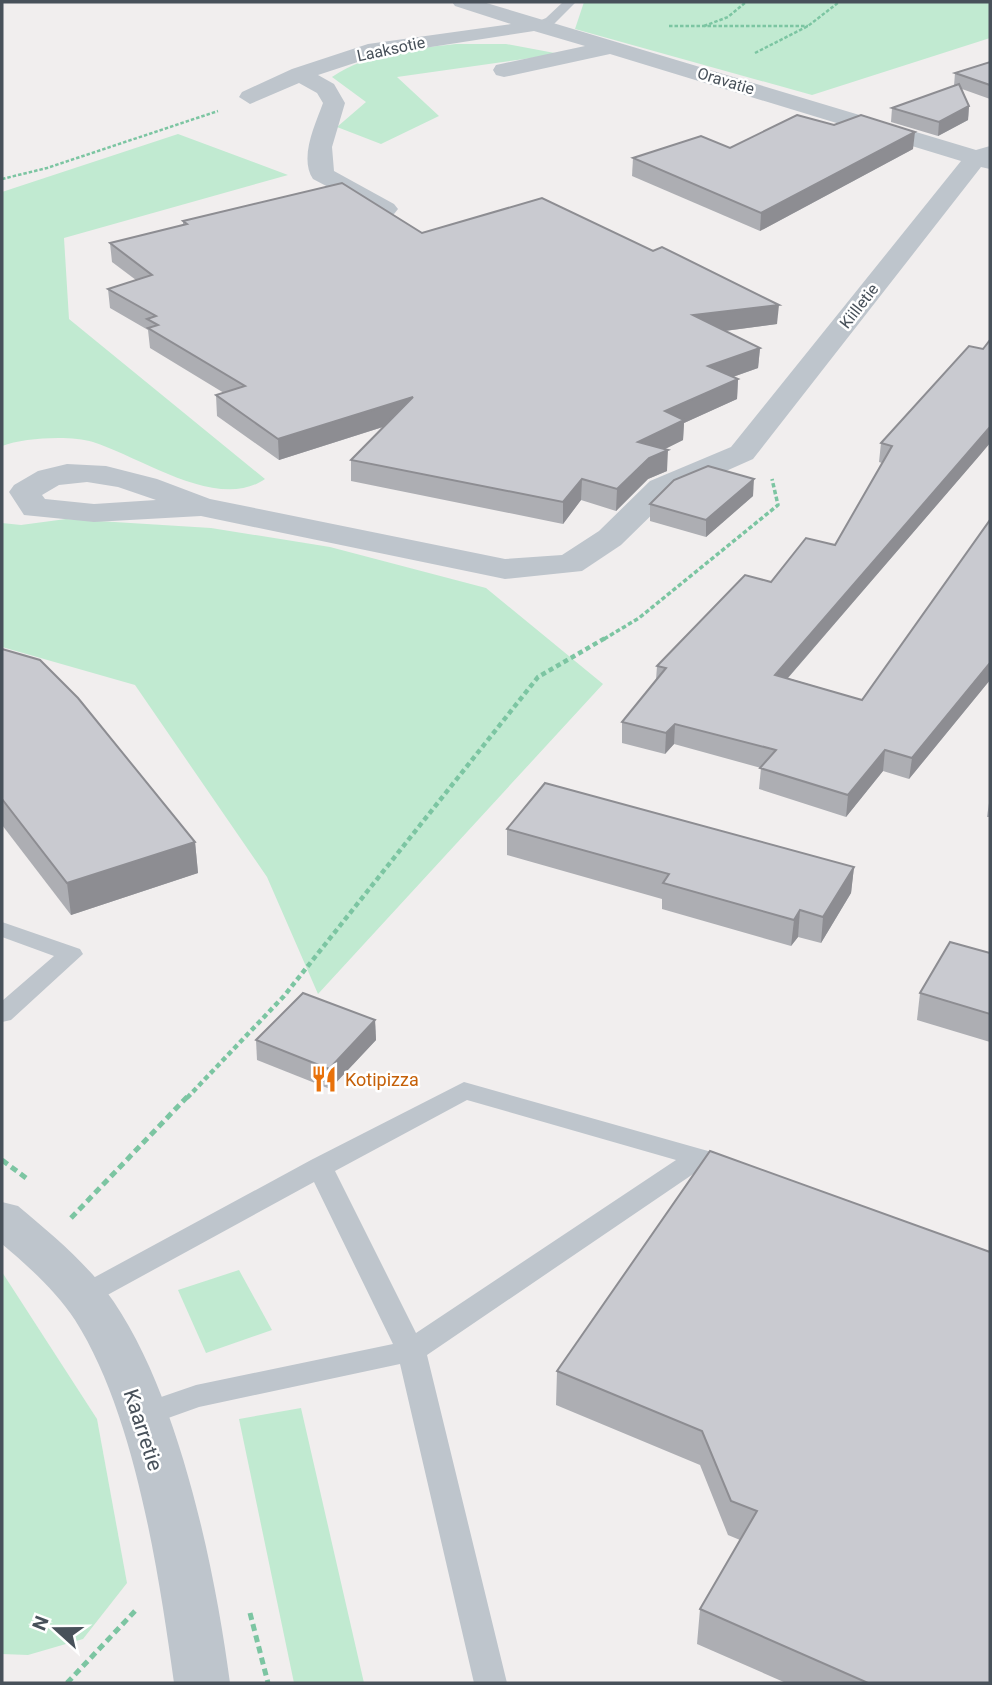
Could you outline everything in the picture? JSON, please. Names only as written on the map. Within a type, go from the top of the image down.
[{"type":"street","name":"Oravatie","points":[[462,2],[985,158]]},
{"type":"street","name":"Laaksotie","points":[[250,97],[300,74],[376,49],[538,26]]},
{"type":"street","points":[[504,70],[609,48]]},
{"type":"street","points":[[300,74],[326,89],[334,103],[320,147],[322,174],[385,209]]},
{"type":"street","name":"Kiilletie","points":[[742,453],[985,158]]},
{"type":"street","points":[[201,507],[505,569],[570,564],[610,538],[661,488],[742,453]]},
{"type":"street","name":"Kaarretie","points":[[17,1231],[97,1315],[143,1415],[189,1595],[202,1683]]},
{"type":"lane","points":[[538,26],[550,21],[570,2]]},
{"type":"lane","points":[[2,929],[71,954],[2,1014]]},
{"type":"lane","points":[[81,1297],[464,1091],[699,1157],[762,1180]]},
{"type":"lane","points":[[143,1415],[196,1396],[411,1351],[699,1157]]},
{"type":"lane","points":[[320,1167],[411,1351],[491,1683]]},
{"type":"path","points":[[700,28],[728,17],[746,2]]},
{"type":"path","points":[[706,75],[808,26],[839,2]]},
{"type":"path","points":[[662,26],[808,26]]},
{"type":"path","points":[[2,179],[47,168],[211,114],[250,97]]},
{"type":"path","points":[[17,1231],[70,1219],[284,996],[538,677],[639,618],[778,505],[772,479],[742,453]]},
{"type":"green space","points":[[584,2],[990,2],[990,38],[812,95],[575,29]]},
{"type":"green space","points":[[456,44],[506,44],[560,54],[397,77],[439,116],[381,144],[337,127],[366,102],[332,77],[376,57]]},
{"type":"green space","points":[[178,134],[288,175],[64,238],[69,319],[265,479],[246,488],[203,486],[83,440],[47,438],[2,446],[2,192]]},
{"type":"green space","points":[[66,519],[211,528],[330,547],[486,588],[603,684],[318,994],[267,877],[135,685],[2,647],[2,523],[21,525]]},
{"type":"green space","points":[[239,1270],[272,1330],[206,1353],[178,1290]]},
{"type":"green space","points":[[2,1272],[97,1419],[127,1583],[83,1639],[28,1655],[2,1654]]},
{"type":"green space","points":[[301,1408],[364,1683],[294,1683],[239,1419]]},
{"type":"building","points":[[990,62],[990,85],[955,73]]},
{"type":"building","points":[[959,84],[969,106],[939,122],[892,108]]},
{"type":"building","points":[[797,115],[834,125],[861,115],[915,132],[761,213],[633,158],[701,136],[730,148]]},
{"type":"building","points":[[342,183],[422,233],[542,198],[653,251],[662,247],[779,305],[693,315],[760,348],[708,366],[738,379],[665,411],[684,420],[638,442],[668,450],[649,458],[617,489],[582,479],[563,502],[351,460],[413,397],[278,439],[216,395],[245,386],[148,328],[158,325],[147,319],[156,316],[108,289],[152,275],[110,243],[187,224],[183,221]]},
{"type":"building","points":[[990,340],[990,427],[775,675],[862,700],[990,520],[990,663],[912,758],[885,750],[848,795],[760,768],[776,750],[675,724],[666,733],[622,722],[666,668],[657,666],[745,575],[771,582],[806,538],[835,545],[892,446],[881,443],[969,346],[983,349]]},
{"type":"building","points":[[708,466],[754,479],[706,520],[650,504],[674,480]]},
{"type":"building","points":[[2,649],[40,660],[78,698],[195,842],[67,883],[2,799]]},
{"type":"building","points":[[545,783],[854,867],[823,917],[800,910],[794,920],[663,883],[669,874],[507,829]]},
{"type":"building","points":[[950,942],[990,953],[990,1014],[920,993]]},
{"type":"building","points":[[303,993],[375,1020],[329,1069],[256,1040]]},
{"type":"building","points":[[710,1151],[990,1252],[990,1683],[868,1683],[700,1609],[757,1511],[731,1501],[702,1431],[557,1371]]},
{"type":"place","name":"Kotipizza","points":[[324,1079]]}]
